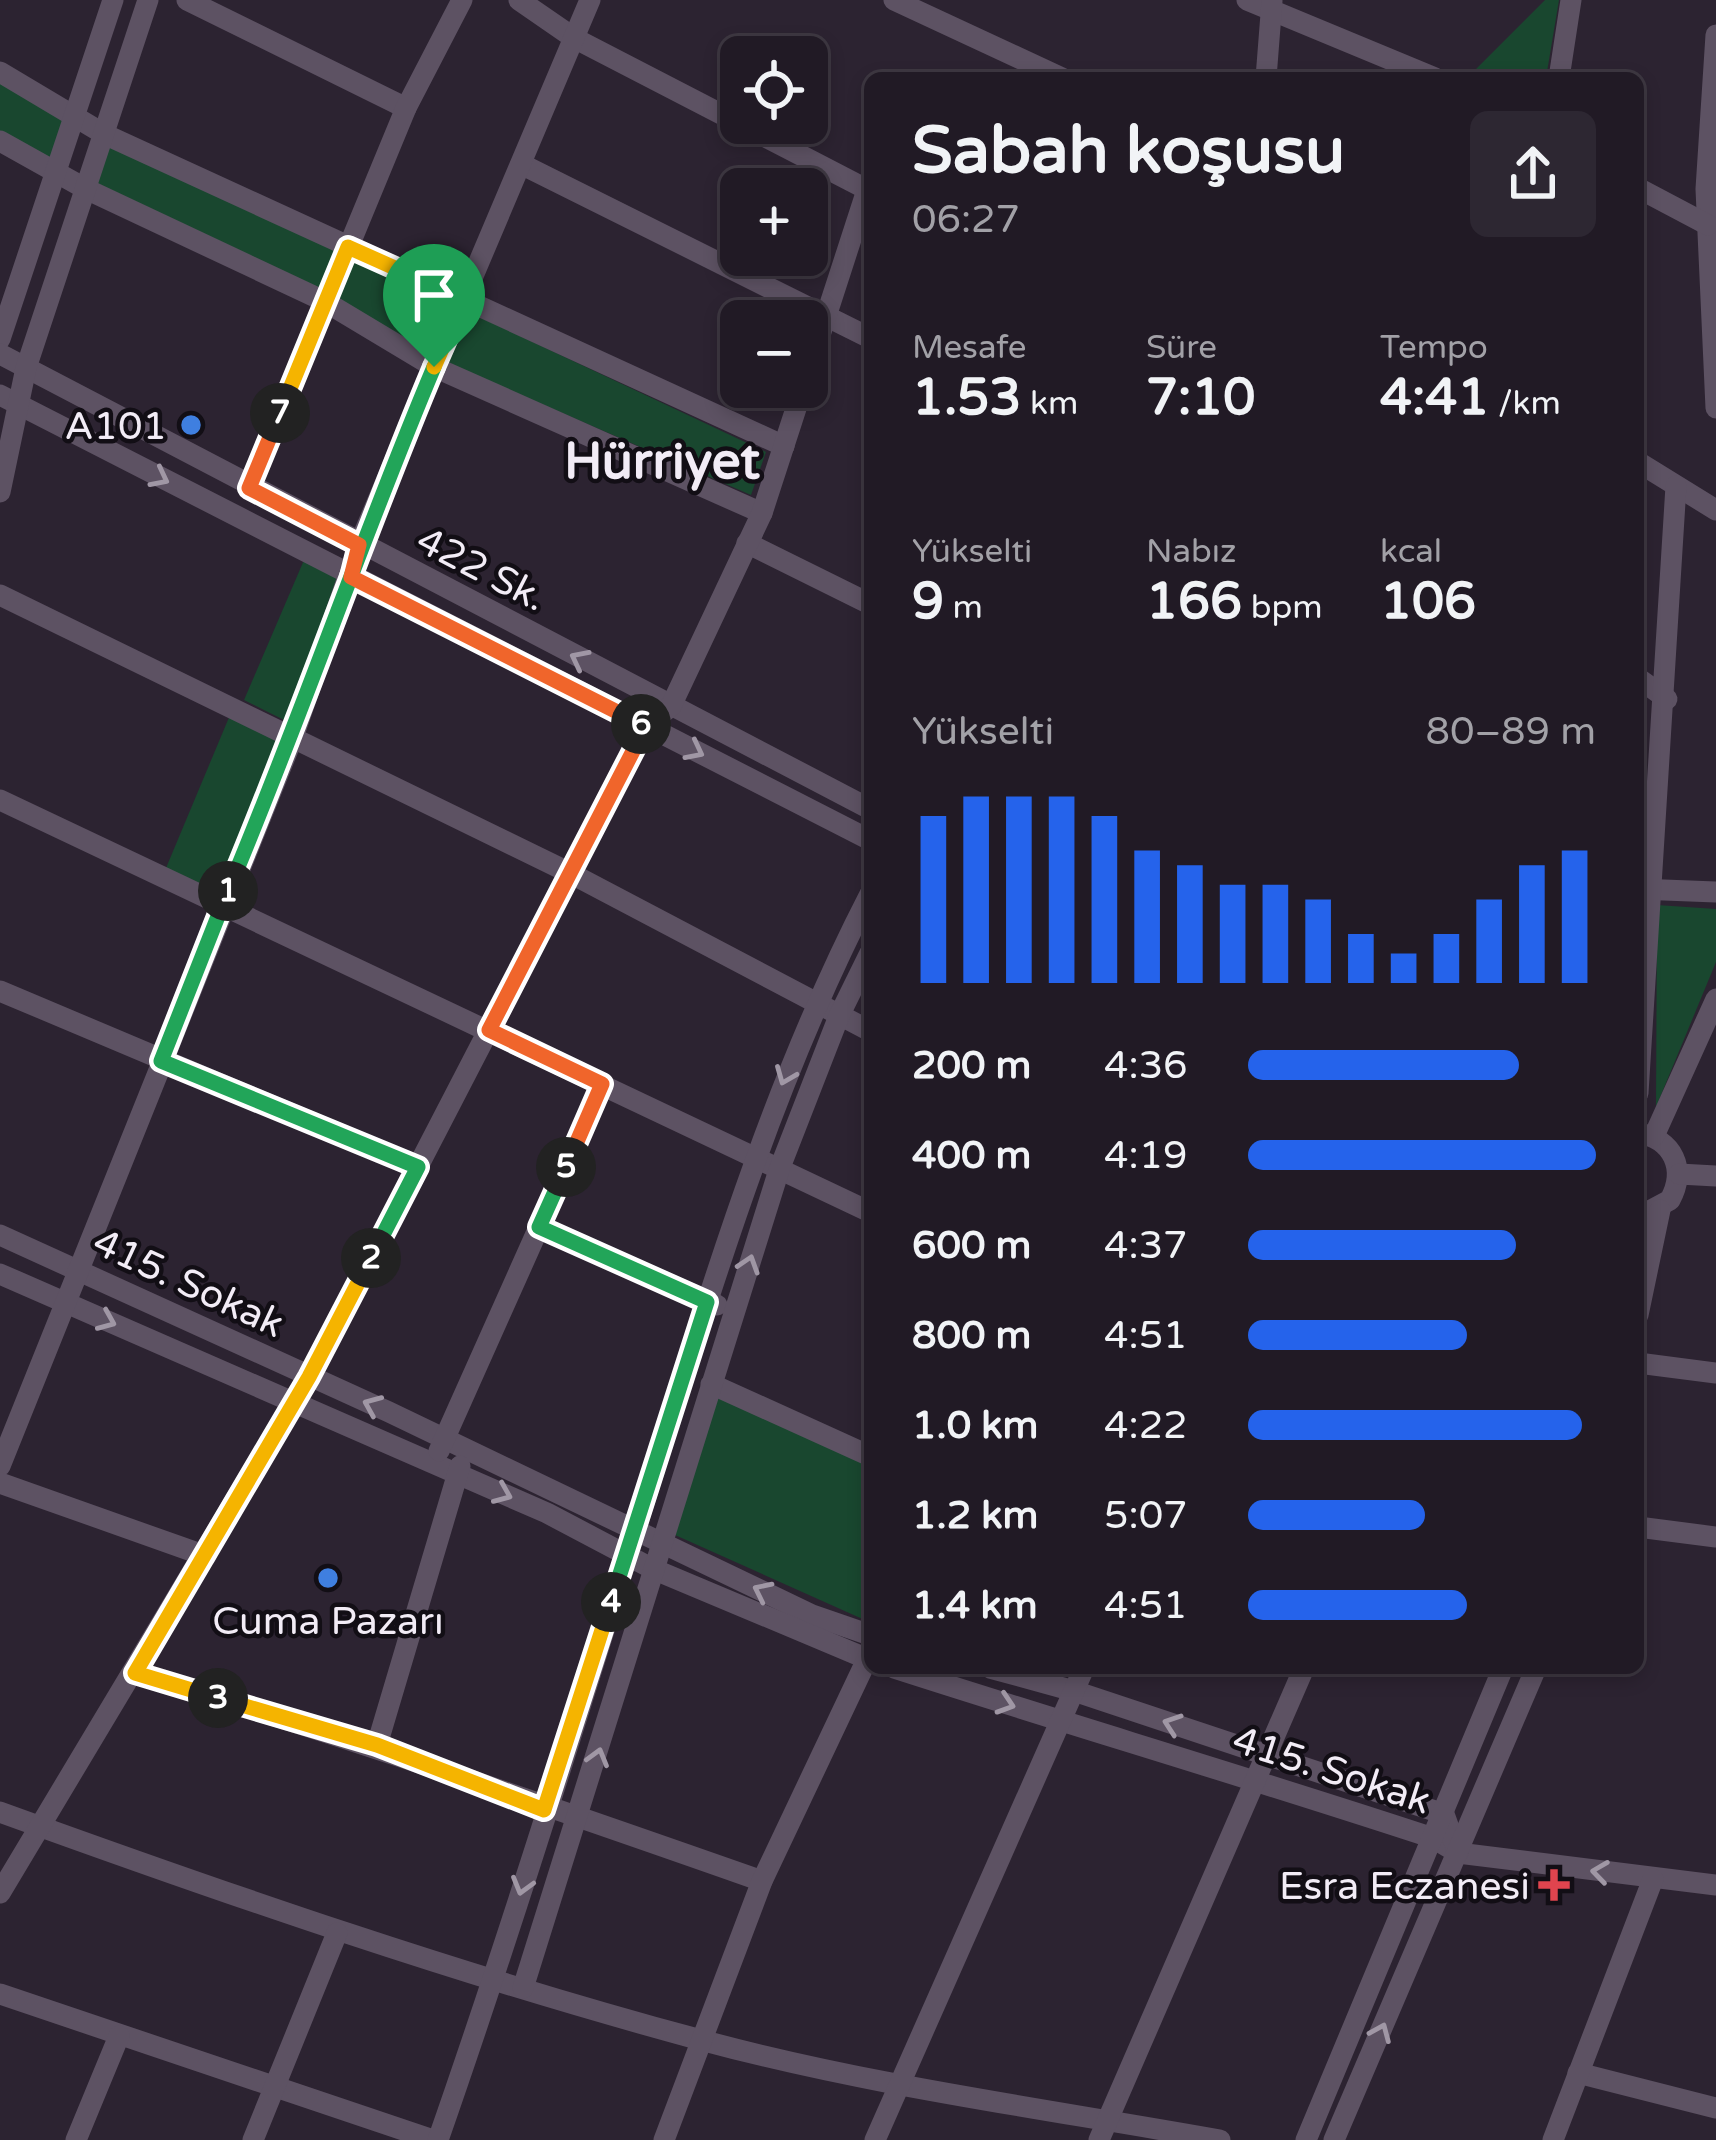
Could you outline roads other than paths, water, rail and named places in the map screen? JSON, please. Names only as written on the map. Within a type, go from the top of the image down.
[{"type":"street","points":[[0,339],[113,0]]},
{"type":"street","points":[[0,492],[9,400],[26,368],[148,0]]},
{"type":"street","points":[[187,0],[406,108]]},
{"type":"street","points":[[249,488],[406,108],[462,0]]},
{"type":"street","points":[[519,0],[574,38],[864,187]]},
{"type":"street","points":[[0,1466],[293,737],[359,545],[590,0]]},
{"type":"street","points":[[894,0],[1049,72]]},
{"type":"street","points":[[1247,0],[1271,5],[1422,72]]},
{"type":"street","points":[[1560,72],[1571,0]]},
{"type":"street","points":[[1266,72],[1271,5]]},
{"type":"street","points":[[1716,35],[1708,225],[1716,408]]},
{"type":"street","points":[[0,72],[104,134],[784,446]]},
{"type":"street","points":[[0,141],[86,189],[324,301],[434,367],[762,513]]},
{"type":"street","points":[[521,164],[796,300]]},
{"type":"street","points":[[1644,191],[1708,225]]},
{"type":"street","points":[[828,309],[864,205]]},
{"type":"street","points":[[828,316],[864,335]]},
{"type":"street","name":"422 Sk.","points":[[0,354],[864,806]]},
{"type":"street","name":"422 Sk.","points":[[9,400],[864,837]]},
{"type":"street","points":[[0,1892],[206,1556],[309,1377],[646,726],[671,706],[762,513],[796,408]]},
{"type":"street","points":[[1644,466],[1716,510]]},
{"type":"street","points":[[1644,940],[1667,699],[1676,486]]},
{"type":"street","points":[[747,543],[864,601]]},
{"type":"street","points":[[0,595],[570,874],[864,1028]]},
{"type":"street","points":[[1644,682],[1667,699]]},
{"type":"street","points":[[1644,699],[1667,699]]},
{"type":"street","points":[[0,800],[864,1209]]},
{"type":"street","points":[[1646,889],[1716,892]]},
{"type":"street","points":[[0,1994],[436,2140],[494,1980],[753,1156],[815,1000],[864,906]]},
{"type":"street","points":[[523,1988],[779,1170],[838,1016],[864,964]]},
{"type":"street","points":[[0,992],[418,1167]]},
{"type":"street","points":[[1644,1260],[1649,1214],[1670,1200],[1679,1174],[1670,1149],[1646,1134],[1716,999]]},
{"type":"street","points":[[434,1464],[602,1084]]},
{"type":"street","points":[[1679,1174],[1716,1176]]},
{"type":"street","points":[[539,1227],[734,1311]]},
{"type":"street","name":"415. Sokak","points":[[0,1235],[466,1448],[812,1616],[864,1633]]},
{"type":"street","name":"415. Sokak","points":[[0,1274],[457,1474],[626,1552],[652,1569],[864,1656]]},
{"type":"street","points":[[1644,1364],[1716,1373]]},
{"type":"street","points":[[712,1384],[864,1453]]},
{"type":"street","points":[[377,1745],[466,1448]]},
{"type":"street","points":[[0,1483],[206,1556]]},
{"type":"street","points":[[1644,1528],[1716,1537]]},
{"type":"street","points":[[664,2140],[762,1881],[864,1668]]},
{"type":"street","points":[[135,1673],[377,1745],[544,1810],[580,1817],[762,1881]]},
{"type":"street","name":"415. Sokak","points":[[913,1674],[1433,1838],[1458,1853]]},
{"type":"street","name":"415. Sokak","points":[[1013,1674],[1074,1690],[1444,1814],[1458,1853]]},
{"type":"street","points":[[875,2140],[1081,1674]]},
{"type":"street","points":[[1103,2130],[1301,1674]]},
{"type":"street","points":[[1306,2140],[1501,1674]]},
{"type":"street","points":[[1334,2140],[1533,1674]]},
{"type":"street","points":[[0,1812],[337,1934],[704,2041],[1103,2130],[1220,2140]]},
{"type":"street","points":[[1458,1853],[1716,1885]]},
{"type":"street","points":[[1553,2140],[1653,1879]]},
{"type":"street","points":[[253,2140],[337,1934]]},
{"type":"street","points":[[76,2140],[118,2036]]},
{"type":"street","points":[[1579,2073],[1716,2108]]},
{"type":"place","name":"A101","points":[[191,425]]},
{"type":"place","name":"Cuma Pazarı","points":[[328,1578]]},
{"type":"place","name":"Esra Eczanesi","points":[[1554,1885]]},
{"type":"district","name":"Hürriyet","points":[[662,460]]}]
